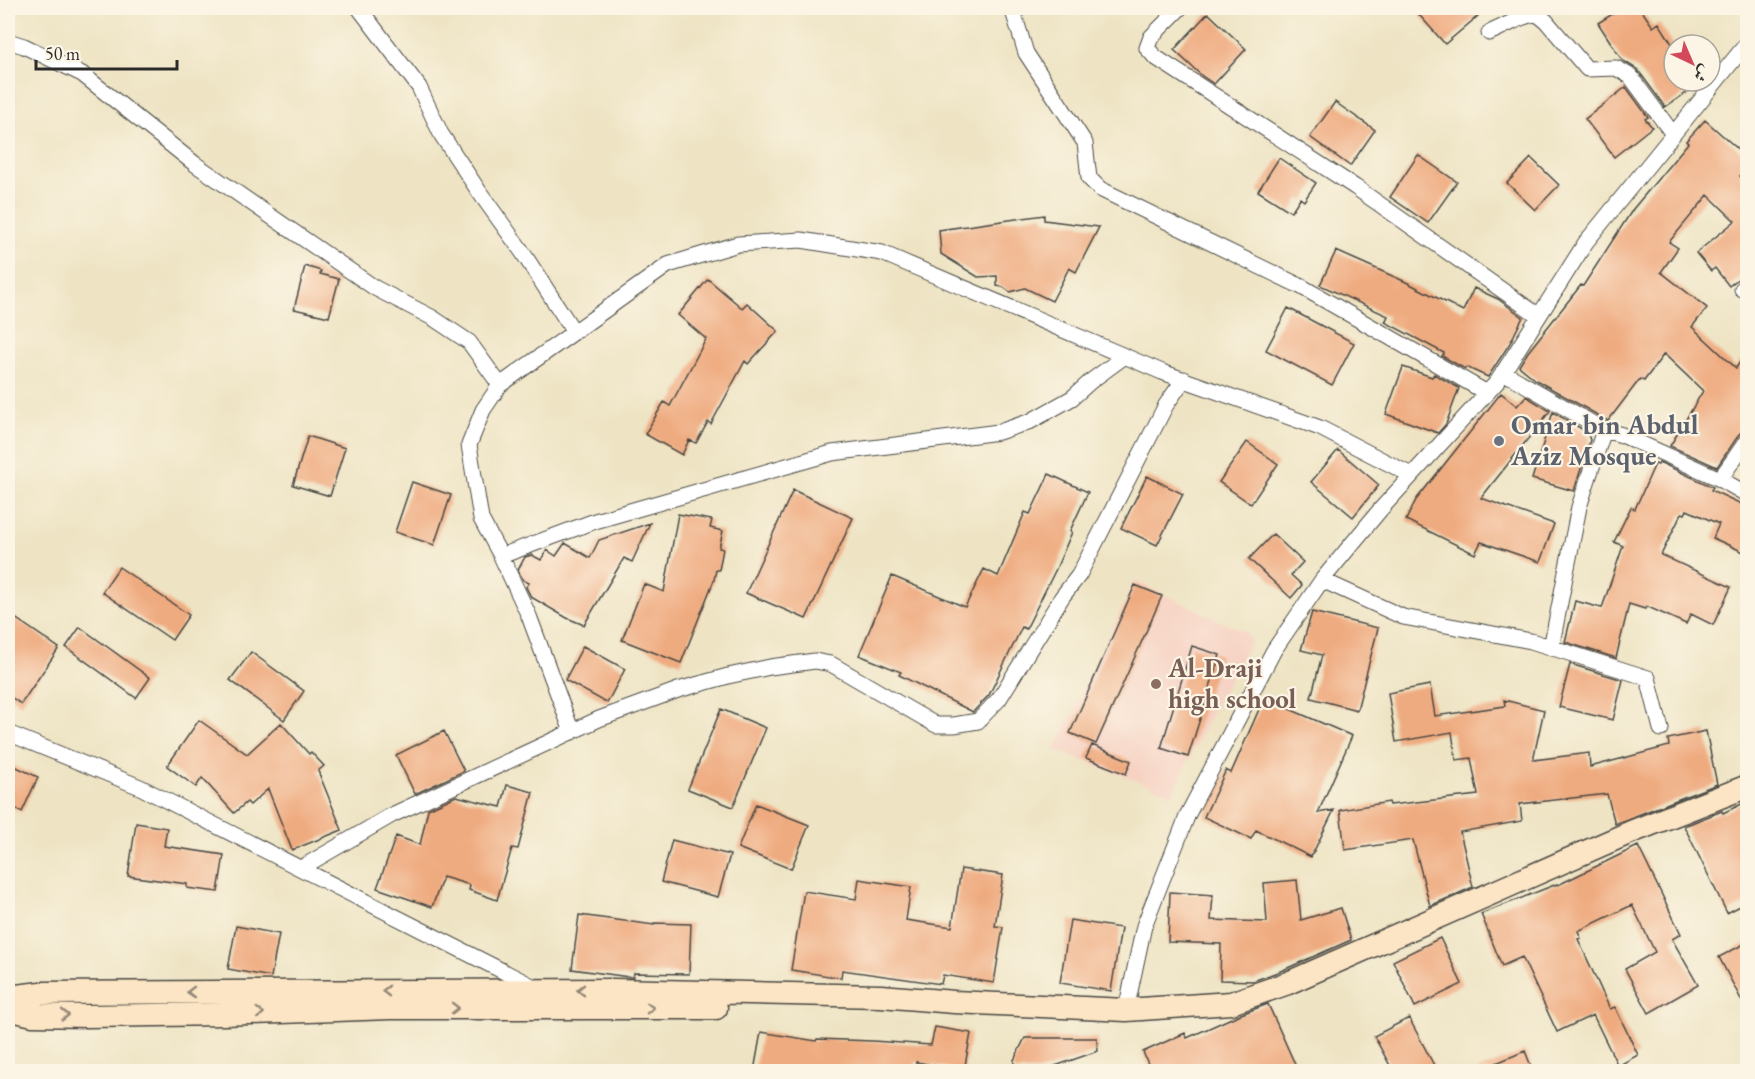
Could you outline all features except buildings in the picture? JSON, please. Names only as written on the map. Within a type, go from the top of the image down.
[{"type":"main road","points":[[8,997],[53,993],[542,991],[881,996],[954,1002],[1126,1010],[1231,1003],[1257,995],[1631,832],[1748,786]]},
{"type":"main road","points":[[8,1009],[33,1015],[110,1015],[224,1014],[390,1008],[888,1009],[954,1002]]},
{"type":"street","points":[[359,8],[419,87],[441,134],[574,332]]},
{"type":"street","points":[[1012,8],[1026,53],[1085,143],[1089,178],[1100,189],[1302,287],[1487,393]]},
{"type":"street","points":[[1180,8],[1151,37],[1148,48],[1155,57],[1355,187],[1539,316]]},
{"type":"street","points":[[1489,33],[1536,13],[1546,21],[1587,69],[1616,68],[1630,76],[1673,134]]},
{"type":"street","points":[[8,41],[24,46],[82,74],[195,164],[375,288],[433,318],[469,342],[500,385]]},
{"type":"street","points":[[1126,1010],[1144,926],[1188,814],[1274,650],[1322,580],[1380,510],[1487,393],[1503,372],[1586,242],[1748,42]]},
{"type":"street","points":[[572,732],[529,616],[482,519],[469,445],[483,410],[500,385],[668,265],[738,244],[801,240],[882,253],[1125,357],[1320,428],[1411,475]]},
{"type":"street","points":[[501,556],[595,521],[832,453],[999,432],[1031,421],[1072,399],[1091,381],[1125,357]]},
{"type":"street","points":[[1503,372],[1604,430],[1622,435],[1720,479],[1748,495]]},
{"type":"street","points":[[301,868],[392,815],[599,719],[678,690],[770,667],[815,661],[831,664],[936,724],[954,725],[978,721],[999,699],[1078,575],[1166,405],[1184,379]]},
{"type":"street","points":[[1551,648],[1579,507],[1604,430]]},
{"type":"street","points":[[1720,479],[1748,439]]},
{"type":"street","points":[[1322,580],[1403,616],[1531,641],[1648,678],[1661,729]]},
{"type":"street","points":[[8,733],[140,787],[542,991]]},
{"type":"shaded area","name":"Al-Draji high school","points":[[1135,581],[1247,633],[1251,642],[1211,714],[1172,794],[1055,750]]},
{"type":"place","name":"Omar bin Abdul Aziz Mosque","points":[[1499,441]]},
{"type":"place","name":"Al-Draji high school","points":[[1156,684]]}]
